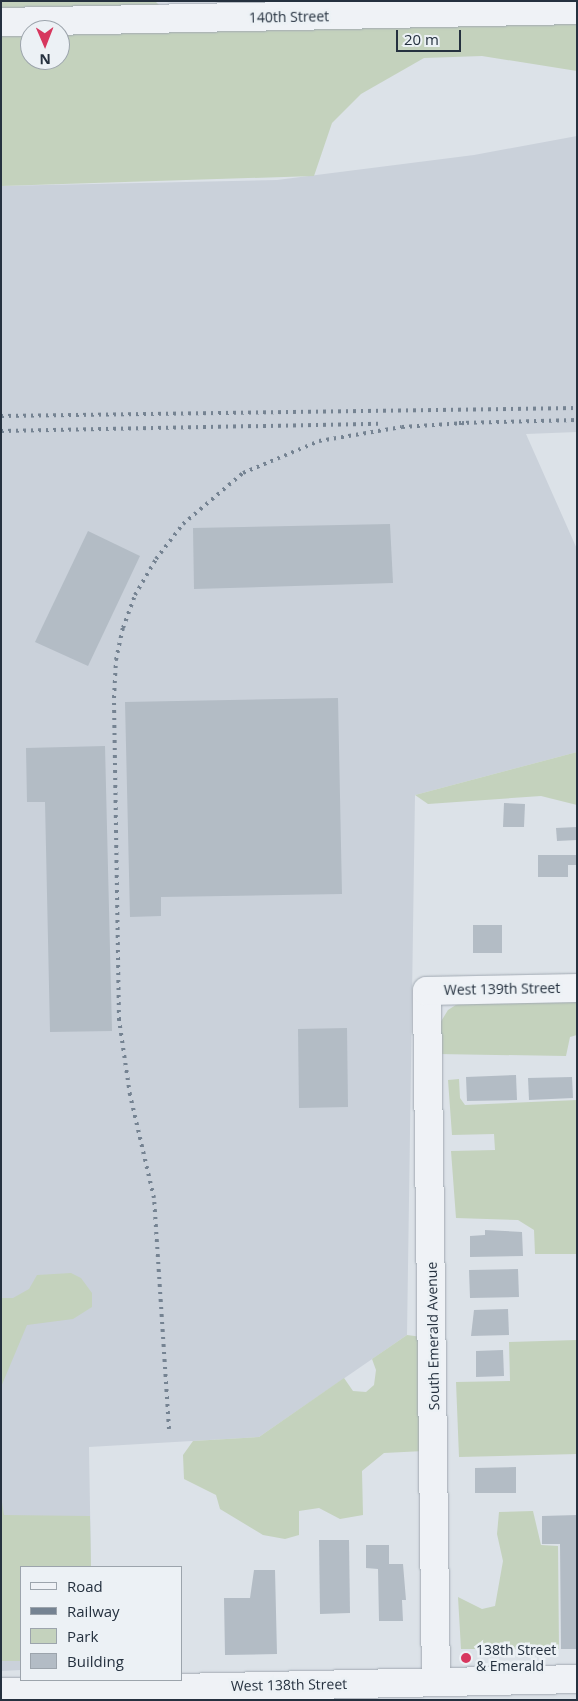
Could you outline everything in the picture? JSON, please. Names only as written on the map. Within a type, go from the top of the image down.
[{"type":"street","name":"140th Street","points":[[1,22],[577,10]]},
{"type":"street","name":"West 139th Street","points":[[427,991],[577,988]]},
{"type":"street","name":"South Emerald Avenue","points":[[427,991],[436,1682]]},
{"type":"street","name":"West 138th Street","points":[[1,1692],[106,1695],[436,1682],[468,1691],[577,1679]]},
{"type":"shaded area","points":[[577,136],[577,432],[526,434],[577,549],[577,752],[415,795],[407,1335],[259,1437],[89,1447],[91,1566],[20,1566],[20,1670],[1,1671],[1,186],[277,180],[474,155]]},
{"type":"green space","points":[[1,1],[155,1],[161,7],[1,10]]},
{"type":"green space","points":[[506,19],[577,24],[577,71],[482,56],[424,58],[361,94],[332,123],[314,176],[1,186],[1,33],[20,32],[20,70],[70,70],[70,31]]},
{"type":"green space","points":[[577,752],[577,805],[541,796],[428,804],[415,795]]},
{"type":"green space","points":[[577,999],[577,1035],[570,1037],[566,1056],[438,1054],[437,1028],[448,1010],[459,1003]]},
{"type":"green space","points":[[459,1079],[460,1098],[465,1105],[577,1100],[577,1254],[535,1254],[534,1230],[518,1220],[456,1218],[451,1151],[495,1150],[494,1134],[452,1135],[448,1080]]},
{"type":"green space","points":[[71,1273],[81,1278],[92,1293],[92,1307],[73,1319],[27,1325],[1,1387],[1,1298],[13,1298],[29,1289],[37,1275]]},
{"type":"green space","points":[[407,1335],[422,1337],[424,1451],[384,1453],[362,1471],[363,1515],[340,1519],[319,1508],[299,1511],[299,1535],[285,1539],[263,1535],[220,1509],[216,1495],[184,1479],[183,1455],[193,1441],[259,1437],[344,1378],[353,1391],[366,1392],[374,1385],[376,1370],[372,1359]]},
{"type":"green space","points":[[577,1340],[577,1454],[459,1457],[456,1382],[510,1381],[509,1342]]},
{"type":"green space","points":[[1,1496],[4,1515],[90,1516],[91,1566],[20,1566],[20,1661],[1,1661]]},
{"type":"green space","points":[[533,1511],[541,1545],[558,1546],[559,1649],[461,1649],[458,1597],[482,1609],[495,1606],[503,1561],[497,1534],[499,1512]]},
{"type":"building","points":[[390,524],[393,583],[194,589],[193,528]]},
{"type":"building","points":[[88,531],[140,556],[88,666],[35,642]]},
{"type":"building","points":[[338,698],[342,894],[161,897],[161,916],[130,917],[125,702]]},
{"type":"building","points":[[105,746],[112,1031],[50,1032],[45,802],[27,802],[26,748]]},
{"type":"building","points":[[504,803],[525,804],[524,827],[503,827]]},
{"type":"building","points":[[577,827],[577,840],[557,841],[556,828]]},
{"type":"building","points":[[538,855],[577,855],[577,865],[568,865],[568,877],[538,877]]},
{"type":"building","points":[[473,925],[502,925],[502,953],[473,953]]},
{"type":"building","points":[[347,1028],[348,1107],[299,1108],[298,1029]]},
{"type":"building","points":[[516,1075],[517,1100],[467,1101],[466,1077]]},
{"type":"building","points":[[572,1077],[573,1098],[529,1100],[528,1078]]},
{"type":"building","points":[[485,1230],[522,1232],[523,1256],[470,1257],[470,1236],[485,1235]]},
{"type":"building","points":[[518,1269],[519,1297],[470,1298],[469,1270]]},
{"type":"building","points":[[508,1309],[509,1335],[471,1336],[474,1310]]},
{"type":"building","points":[[503,1350],[504,1376],[476,1377],[476,1351]]},
{"type":"building","points":[[516,1467],[516,1493],[475,1493],[475,1468]]},
{"type":"building","points":[[577,1515],[577,1649],[561,1649],[560,1544],[542,1544],[542,1516]]},
{"type":"building","points":[[319,1540],[349,1540],[350,1613],[320,1614]]},
{"type":"building","points":[[366,1545],[389,1545],[389,1564],[403,1564],[406,1600],[402,1600],[403,1621],[379,1621],[378,1569],[366,1568]]},
{"type":"building","points":[[254,1570],[275,1570],[277,1654],[225,1655],[224,1598],[250,1598]]},
{"type":"railway","points":[[1,416],[577,408]]},
{"type":"railway","points":[[459,423],[577,420]]},
{"type":"railway","points":[[169,1429],[154,1198],[130,1095],[119,1020],[114,698],[116,660],[123,628],[135,595],[156,559],[183,524],[243,473],[319,441],[402,427],[465,423]]},
{"type":"railway","points":[[1,431],[379,424]]},
{"type":"place","name":"138th Street & Emerald","points":[[466,1658]]}]
